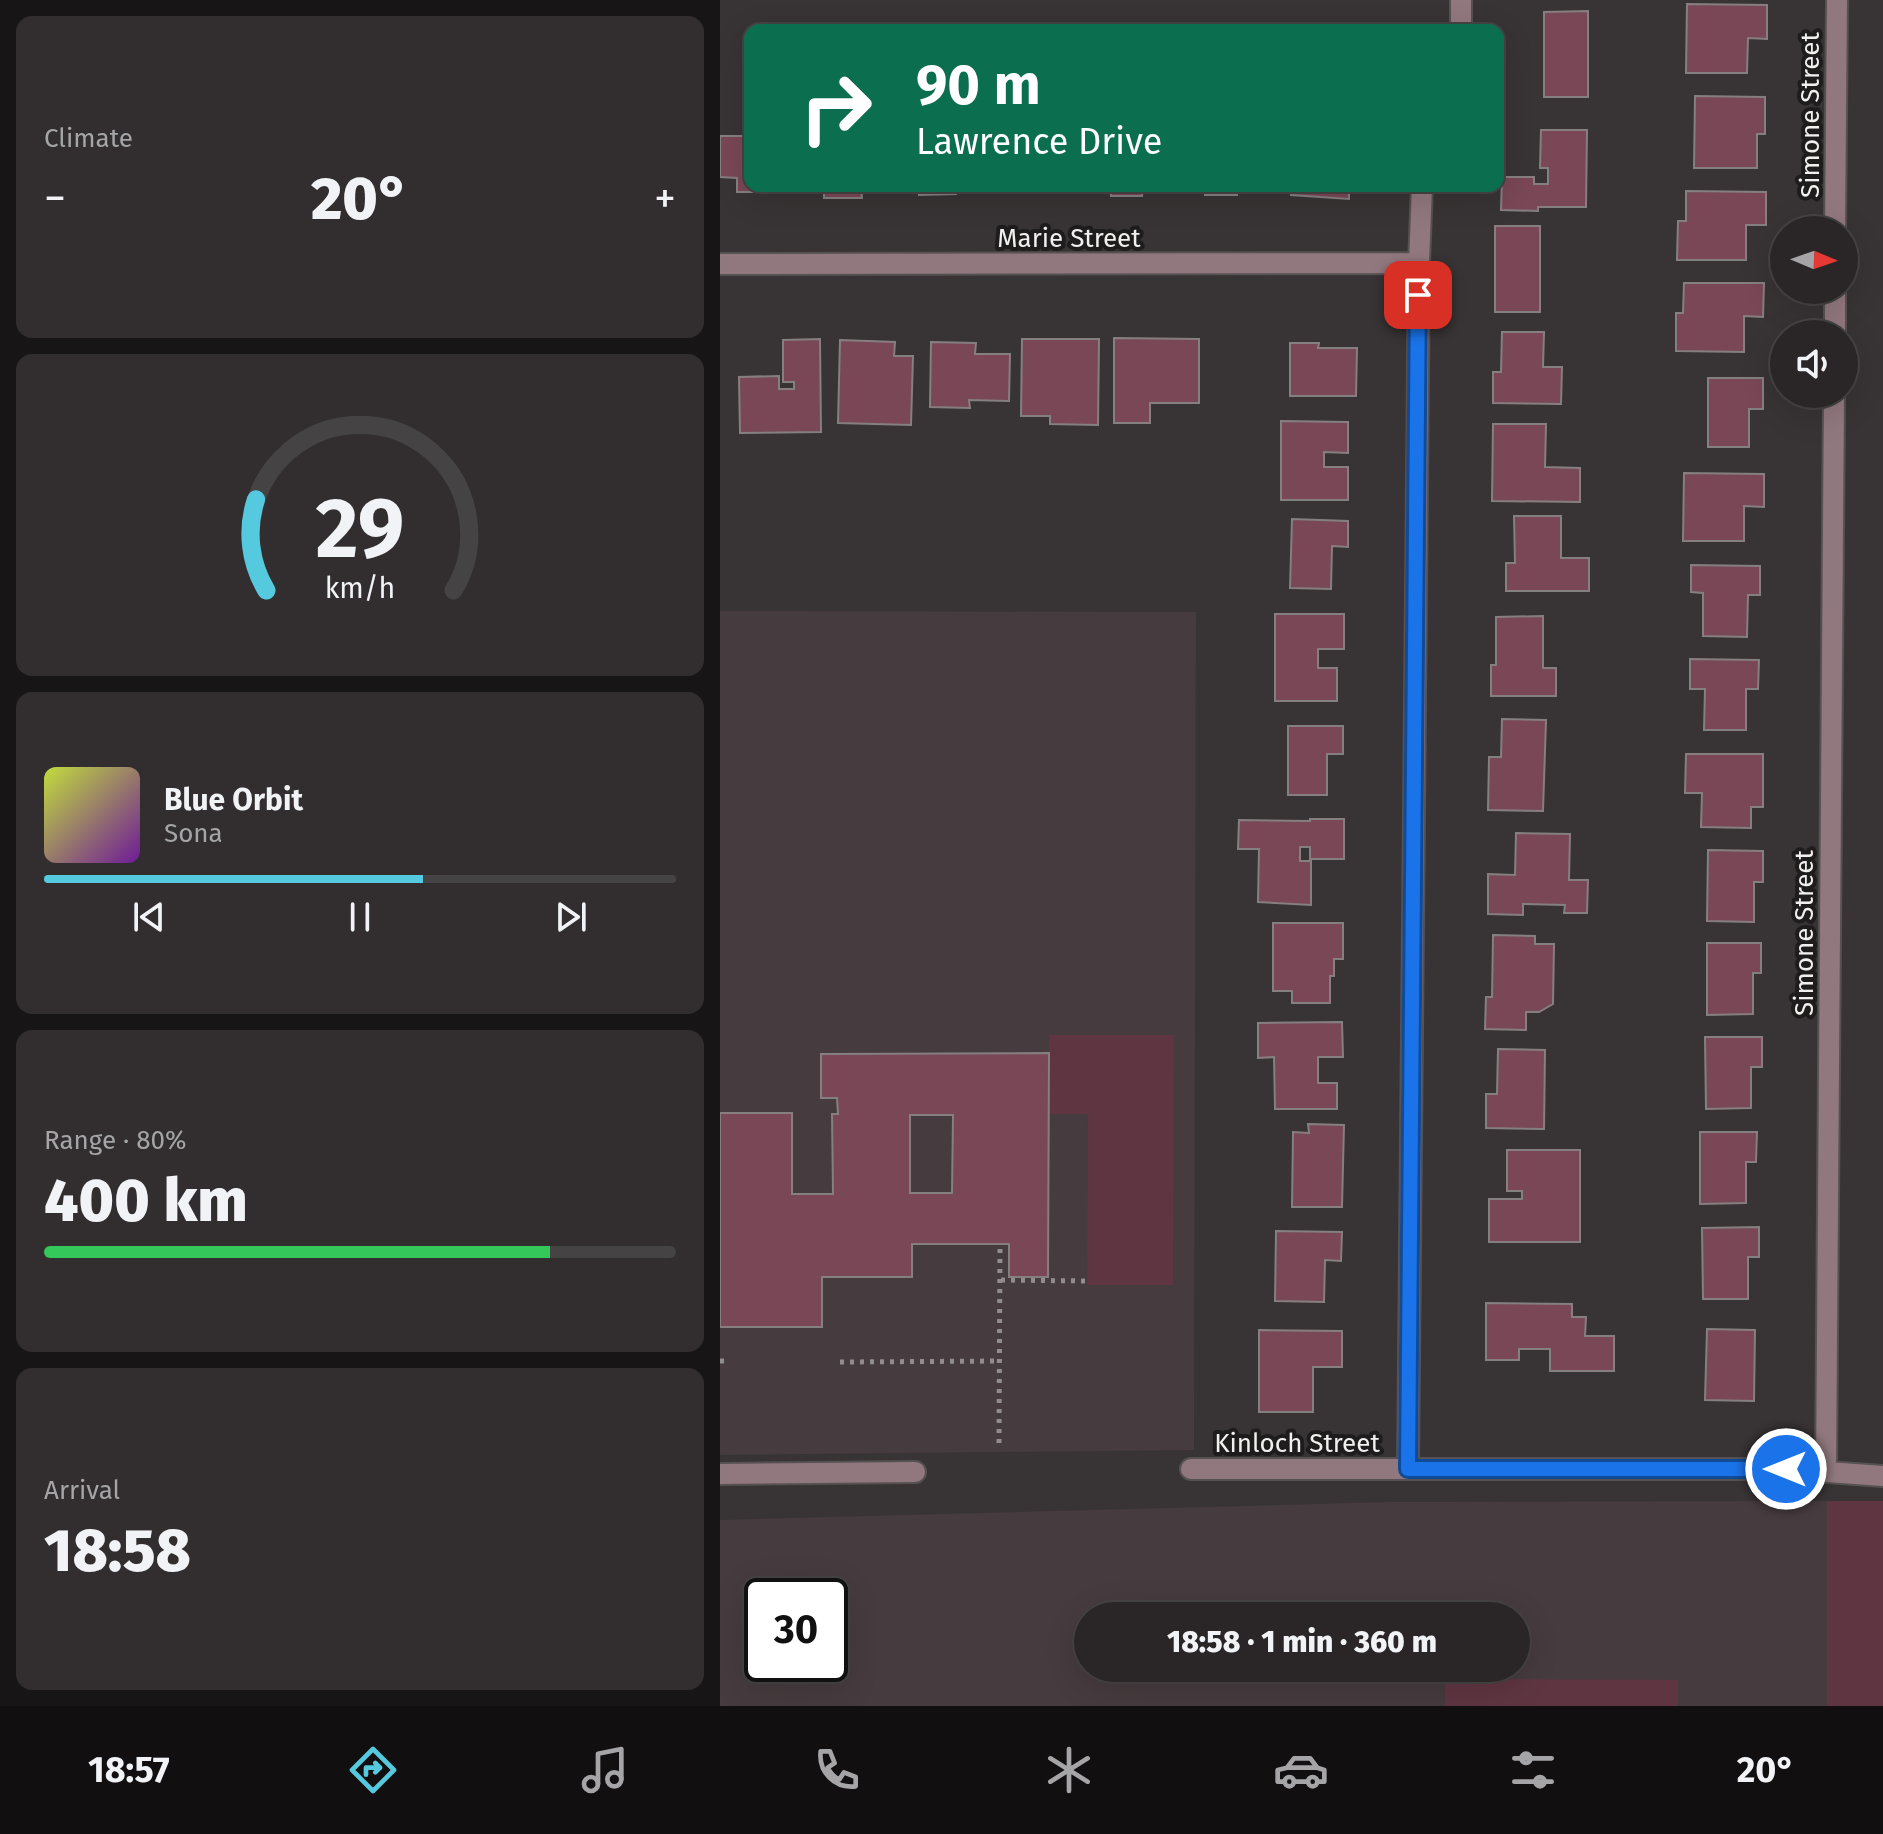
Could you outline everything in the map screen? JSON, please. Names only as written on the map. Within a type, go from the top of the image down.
[{"type":"street","points":[[1461,0],[1461,24]]},
{"type":"street","name":"Simone Street","points":[[1835,216],[1837,0]]},
{"type":"street","points":[[1408,1469],[1422,192]]},
{"type":"street","name":"Marie Street","points":[[720,264],[1419,263]]},
{"type":"street","name":"Simone Street","points":[[1826,1472],[1834,408]]},
{"type":"street","name":"Kinloch Street","points":[[1191,1469],[1786,1469],[1883,1476]]},
{"type":"street","points":[[720,1474],[915,1472]]},
{"type":"path","points":[[999,1443],[1000,1244]]},
{"type":"path","points":[[1001,1280],[1087,1281]]},
{"type":"path","points":[[720,1361],[729,1361]]},
{"type":"path","points":[[840,1362],[1000,1361]]},
{"type":"shaded area","points":[[720,611],[1196,612],[1194,1450],[720,1455]]},
{"type":"shaded area","points":[[1049,1035],[1174,1035],[1173,1285],[1087,1285],[1088,1114],[1049,1114]]},
{"type":"shaded area","points":[[1827,1501],[1827,1706],[720,1706],[720,1520],[1388,1502]]},
{"type":"shaded area","points":[[1827,1501],[1883,1501],[1883,1706],[1827,1706]]},
{"type":"shaded area","points":[[1678,1680],[1678,1706],[1445,1706],[1445,1682]]},
{"type":"building","points":[[1687,4],[1767,5],[1767,39],[1748,38],[1747,73],[1686,73]]},
{"type":"building","points":[[1588,11],[1588,97],[1544,97],[1544,12]]},
{"type":"building","points":[[1695,96],[1765,97],[1765,134],[1757,134],[1757,168],[1694,168]]},
{"type":"building","points":[[1541,130],[1587,130],[1586,207],[1501,210],[1504,177],[1534,177],[1534,184],[1548,184],[1548,168],[1540,168]]},
{"type":"building","points":[[720,136],[744,136],[744,192],[737,192],[737,178],[720,177]]},
{"type":"building","points":[[1686,191],[1766,192],[1766,225],[1746,225],[1746,260],[1677,260],[1678,221],[1686,221]]},
{"type":"building","points":[[824,192],[862,192],[862,198],[824,198]]},
{"type":"building","points":[[919,192],[956,192],[956,194],[919,195]]},
{"type":"building","points":[[1111,192],[1142,192],[1142,196],[1111,196]]},
{"type":"building","points":[[1205,192],[1237,192],[1237,195],[1205,195]]},
{"type":"building","points":[[1291,192],[1349,192],[1349,199],[1291,195]]},
{"type":"building","points":[[1495,226],[1540,226],[1540,312],[1495,312]]},
{"type":"building","points":[[1684,283],[1764,283],[1763,317],[1744,316],[1744,352],[1676,351],[1676,313],[1683,313]]},
{"type":"building","points":[[1502,332],[1544,332],[1543,367],[1562,367],[1561,404],[1493,403],[1493,372],[1501,372]]},
{"type":"building","points":[[1114,338],[1199,339],[1199,403],[1150,403],[1150,423],[1114,423]]},
{"type":"building","points":[[820,339],[821,432],[740,433],[739,377],[779,376],[779,389],[794,389],[794,382],[783,382],[783,340]]},
{"type":"building","points":[[1022,339],[1099,339],[1098,425],[1050,424],[1050,416],[1021,416]]},
{"type":"building","points":[[840,340],[895,342],[894,356],[913,356],[911,425],[838,423]]},
{"type":"building","points":[[931,342],[976,343],[975,354],[1010,354],[1009,401],[969,400],[970,408],[930,407]]},
{"type":"building","points":[[1290,343],[1319,343],[1318,348],[1357,348],[1356,396],[1290,396]]},
{"type":"building","points":[[1708,378],[1763,378],[1763,409],[1749,409],[1749,447],[1708,447]]},
{"type":"building","points":[[1281,421],[1348,422],[1348,453],[1324,452],[1324,467],[1348,467],[1348,500],[1281,500]]},
{"type":"building","points":[[1493,424],[1546,424],[1545,467],[1580,468],[1580,502],[1492,501]]},
{"type":"building","points":[[1684,473],[1764,474],[1764,507],[1744,506],[1744,541],[1683,541]]},
{"type":"building","points":[[1514,516],[1561,516],[1561,558],[1589,558],[1589,591],[1506,591],[1506,563],[1515,563]]},
{"type":"building","points":[[1292,519],[1348,521],[1348,547],[1332,546],[1331,589],[1290,588]]},
{"type":"building","points":[[1691,565],[1760,566],[1760,595],[1748,595],[1747,637],[1703,636],[1703,593],[1691,592]]},
{"type":"building","points":[[1275,614],[1344,614],[1344,649],[1318,649],[1318,668],[1337,668],[1337,701],[1275,701]]},
{"type":"building","points":[[1543,616],[1543,668],[1556,668],[1556,696],[1491,696],[1491,665],[1496,665],[1496,617]]},
{"type":"building","points":[[1690,659],[1759,660],[1758,689],[1746,689],[1746,730],[1704,730],[1705,689],[1690,689]]},
{"type":"building","points":[[1502,719],[1546,720],[1543,811],[1488,810],[1489,757],[1501,757]]},
{"type":"building","points":[[1288,726],[1343,726],[1343,754],[1327,754],[1327,795],[1288,795]]},
{"type":"building","points":[[1686,754],[1763,754],[1763,807],[1751,807],[1751,828],[1701,827],[1702,793],[1685,793]]},
{"type":"building","points":[[1344,819],[1344,859],[1310,859],[1310,847],[1300,847],[1300,861],[1311,861],[1311,905],[1258,902],[1259,849],[1238,849],[1239,820]]},
{"type":"building","points":[[1516,833],[1570,834],[1569,880],[1588,880],[1587,913],[1564,913],[1565,905],[1523,904],[1523,915],[1488,914],[1488,874],[1515,875]]},
{"type":"building","points":[[1708,850],[1763,851],[1763,882],[1754,882],[1754,922],[1707,921]]},
{"type":"building","points":[[1273,923],[1343,923],[1343,959],[1334,959],[1334,976],[1330,976],[1330,1003],[1292,1003],[1292,991],[1273,991]]},
{"type":"building","points":[[1493,935],[1535,936],[1535,944],[1554,944],[1553,1004],[1539,1012],[1526,1012],[1526,1030],[1485,1029],[1486,997],[1492,997]]},
{"type":"building","points":[[1707,943],[1761,943],[1761,973],[1753,973],[1753,1014],[1707,1015]]},
{"type":"building","points":[[1342,1022],[1343,1057],[1318,1057],[1318,1083],[1337,1083],[1337,1109],[1275,1109],[1274,1057],[1258,1058],[1258,1023]]},
{"type":"building","points":[[1705,1037],[1762,1037],[1762,1067],[1751,1067],[1751,1108],[1706,1109]]},
{"type":"building","points":[[1498,1049],[1545,1050],[1544,1129],[1486,1128],[1486,1094],[1497,1094]]},
{"type":"building","points":[[1049,1053],[1048,1277],[1009,1277],[1009,1244],[912,1244],[912,1277],[822,1277],[822,1327],[720,1327],[720,1113],[792,1113],[792,1194],[833,1194],[832,1114],[838,1114],[837,1098],[821,1098],[821,1054]],"holes":[[[910,1115],[953,1115],[952,1193],[910,1193]]]},
{"type":"building","points":[[1308,1124],[1344,1125],[1342,1207],[1292,1207],[1293,1132],[1309,1133]]},
{"type":"building","points":[[1700,1132],[1757,1132],[1756,1162],[1746,1162],[1746,1203],[1700,1204]]},
{"type":"building","points":[[1507,1150],[1580,1150],[1580,1242],[1489,1242],[1489,1199],[1522,1199],[1522,1191],[1507,1191]]},
{"type":"building","points":[[1759,1227],[1759,1257],[1748,1257],[1748,1299],[1703,1299],[1702,1228]]},
{"type":"building","points":[[1276,1231],[1342,1232],[1341,1261],[1325,1260],[1324,1302],[1275,1301]]},
{"type":"building","points":[[1486,1303],[1572,1304],[1572,1317],[1586,1317],[1585,1336],[1614,1336],[1614,1371],[1550,1371],[1550,1349],[1519,1349],[1519,1360],[1486,1360]]},
{"type":"building","points":[[1707,1329],[1755,1330],[1754,1401],[1705,1400]]},
{"type":"building","points":[[1259,1330],[1342,1331],[1342,1367],[1313,1367],[1313,1412],[1259,1412]]},
{"type":"route","points":[[1418,295],[1408,1469],[1786,1469]]}]
